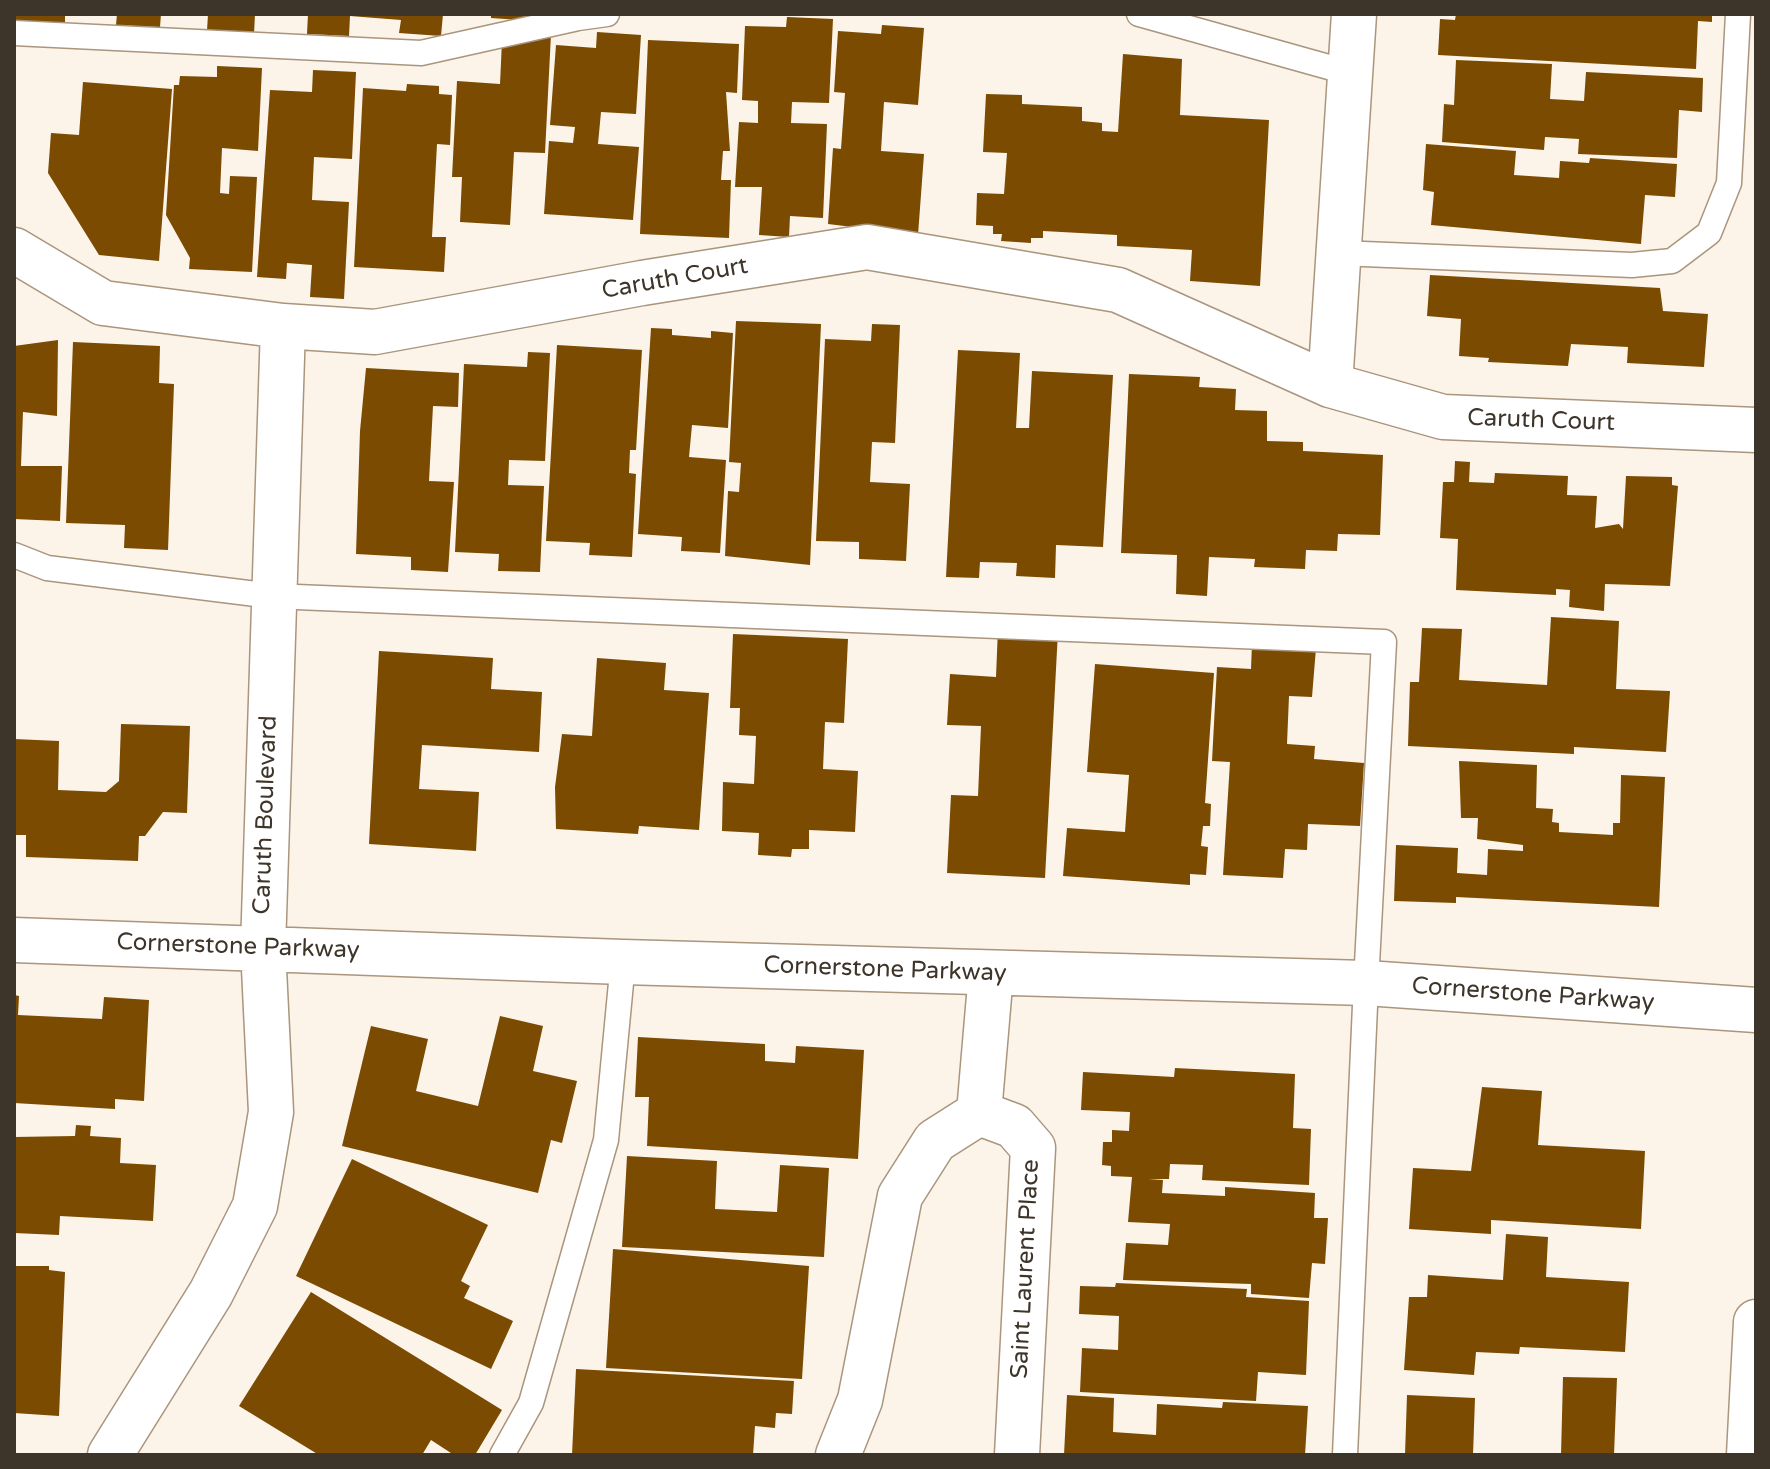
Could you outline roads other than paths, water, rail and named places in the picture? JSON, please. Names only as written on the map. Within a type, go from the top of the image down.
[{"type":"street","points":[[1330,385],[1354,14]]},
{"type":"street","name":"Caruth Court","points":[[14,250],[103,303],[283,326],[375,332],[642,283],[867,247],[1118,290],[1330,385],[1443,417],[1756,430]]},
{"type":"street","name":"Caruth Boulevard","points":[[110,1455],[211,1293],[255,1206],[271,1112],[263,948],[283,326]]},
{"type":"street","name":"Cornerstone Parkway","points":[[14,940],[623,962],[1366,983],[1756,1010]]},
{"type":"street","points":[[838,1455],[860,1400],[900,1196],[935,1141],[979,1113],[991,973]]},
{"type":"street","name":"Saint Laurent Place","points":[[979,1113],[1014,1126],[1033,1148],[1017,1455]]},
{"type":"street","points":[[1749,1455],[1756,1322]]},
{"type":"lane","points":[[14,33],[421,53],[607,14]]},
{"type":"lane","points":[[1139,14],[1350,73]]},
{"type":"lane","points":[[1339,253],[1632,265],[1672,261],[1709,233],[1729,183],[1738,14]]},
{"type":"lane","points":[[14,555],[47,568],[272,596],[1384,642],[1345,1455]]},
{"type":"lane","points":[[502,1455],[531,1403],[606,1140],[623,962]]}]
